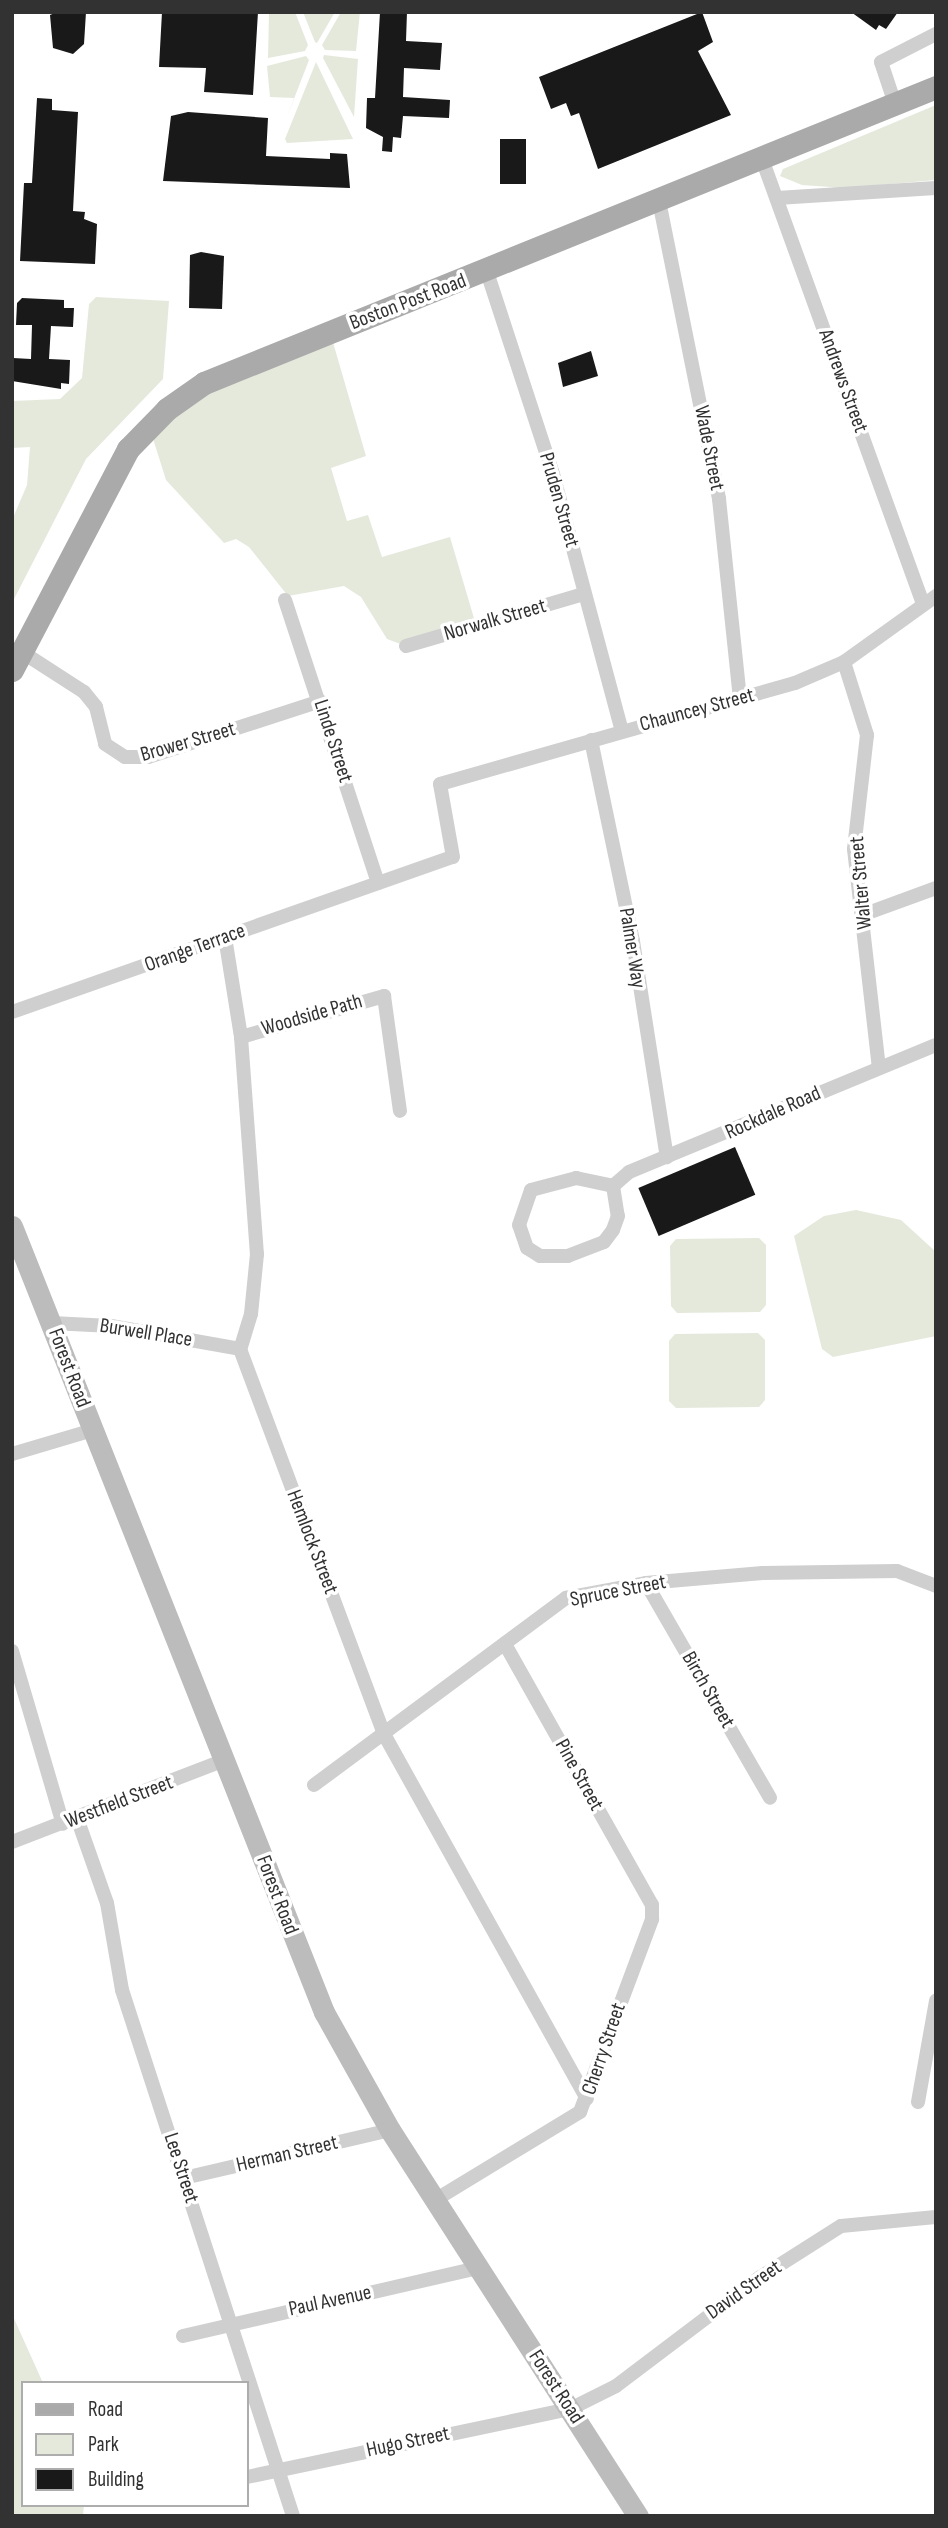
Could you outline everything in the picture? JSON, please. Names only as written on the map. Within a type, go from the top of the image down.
[{"type":"main road","name":"Boston Post Road","points":[[17,659],[122,459],[167,409],[232,369],[487,272],[936,87]]},
{"type":"main road","name":"Forest Road","points":[[12,1226],[324,2012],[390,2130],[638,2516]]},
{"type":"street","points":[[895,104],[880,62],[936,34]]},
{"type":"street","name":"Andrews Street","points":[[762,159],[923,604]]},
{"type":"street","points":[[778,198],[936,188]]},
{"type":"street","name":"Wade Street","points":[[659,201],[719,499],[740,698]]},
{"type":"street","name":"Pruden Street","points":[[487,272],[553,474],[622,731]]},
{"type":"street","name":"Norwalk Street","points":[[406,646],[584,594]]},
{"type":"street","name":"Chauncey Street","points":[[378,883],[453,858],[440,783],[740,698],[844,662],[936,596]]},
{"type":"street","name":"Linde Street","points":[[285,600],[378,883]]},
{"type":"street","name":"Brower Street","points":[[17,659],[84,692],[96,707],[104,744],[125,757],[159,754],[320,701]]},
{"type":"street","name":"Walter Street","points":[[844,662],[867,735],[854,849],[865,914],[879,1066]]},
{"type":"street","name":"Palmer Way","points":[[591,740],[631,929],[667,1157]]},
{"type":"street","name":"Orange Terrace","points":[[12,1012],[378,883]]},
{"type":"street","points":[[865,914],[936,888]]},
{"type":"street","points":[[225,937],[241,1037],[257,1254],[251,1314],[240,1349]]},
{"type":"street","name":"Woodside Path","points":[[241,1037],[384,996],[400,1111]]},
{"type":"street","name":"Rockdale Road","points":[[613,1185],[667,1157],[879,1066],[935,1046]]},
{"type":"street","points":[[576,1178],[613,1185],[618,1216],[604,1242],[568,1256],[540,1256],[527,1248],[520,1225],[531,1190],[576,1178]]},
{"type":"street","name":"Burwell Place","points":[[52,1323],[111,1326],[240,1349]]},
{"type":"street","name":"Hemlock Street","points":[[240,1349],[385,1735],[587,2099]]},
{"type":"street","points":[[12,1454],[93,1430]]},
{"type":"street","name":"Spruce Street","points":[[314,1785],[385,1735],[566,1598],[646,1583],[897,1571],[936,1586]]},
{"type":"street","name":"Birch Street","points":[[646,1583],[770,1798]]},
{"type":"street","name":"Pine Street","points":[[505,1644],[652,1905]]},
{"type":"street","name":"Lee Street","points":[[12,1651],[70,1821],[107,1903],[122,1990],[293,2516]]},
{"type":"street","name":"Westfield Street","points":[[12,1842],[225,1760]]},
{"type":"street","name":"Cherry Street","points":[[435,2200],[554,2131],[580,2112],[652,1919],[652,1905]]},
{"type":"street","points":[[918,2102],[936,2001]]},
{"type":"street","name":"Herman Street","points":[[184,2178],[390,2130]]},
{"type":"street","name":"David Street","points":[[570,2409],[616,2386],[759,2278],[841,2226],[936,2217]]},
{"type":"street","name":"Paul Avenue","points":[[183,2336],[478,2268]]},
{"type":"street","name":"Hugo Street","points":[[248,2477],[570,2409]]},
{"type":"green space","points":[[269,12],[295,12],[308,45],[305,51],[268,58]]},
{"type":"green space","points":[[303,12],[335,12],[317,43],[315,42]]},
{"type":"green space","points":[[341,12],[360,12],[356,51],[325,50],[322,45]]},
{"type":"green space","points":[[324,55],[358,59],[354,117],[323,58]]},
{"type":"green space","points":[[306,56],[309,60],[285,122],[294,98],[270,97],[267,66]]},
{"type":"green space","points":[[316,62],[353,139],[287,143],[285,139]]},
{"type":"green space","points":[[936,105],[936,180],[844,188],[802,185],[780,176],[783,169]]},
{"type":"green space","points":[[96,297],[169,301],[163,379],[86,459],[12,603],[12,520],[27,485],[30,447],[12,448],[12,401],[60,399],[82,378],[89,304]]},
{"type":"green space","points":[[330,332],[366,456],[331,468],[347,521],[368,515],[382,557],[450,537],[476,625],[406,646],[387,639],[361,597],[344,586],[288,596],[249,547],[236,539],[224,543],[166,480],[149,426],[167,409]]},
{"type":"green space","points":[[856,1210],[901,1220],[936,1252],[936,1336],[833,1357],[822,1349],[794,1236],[824,1216]]},
{"type":"green space","points":[[759,1238],[766,1245],[766,1305],[760,1312],[677,1313],[671,1306],[670,1246],[676,1239]]},
{"type":"green space","points":[[758,1333],[765,1340],[765,1400],[759,1407],[676,1408],[669,1401],[669,1341],[675,1334]]},
{"type":"green space","points":[[12,2314],[42,2381],[21,2381],[21,2507],[84,2507],[83,2516],[12,2516]]},
{"type":"building","points":[[57,12],[86,12],[84,44],[73,54],[53,48],[50,15]]},
{"type":"building","points":[[162,12],[258,12],[253,95],[204,92],[206,68],[159,67]]},
{"type":"building","points":[[380,12],[407,12],[406,41],[442,43],[440,70],[404,68],[403,97],[450,100],[449,118],[403,116],[401,138],[393,137],[392,152],[382,151],[383,137],[366,128],[367,98],[375,98]]},
{"type":"building","points":[[702,12],[713,42],[698,51],[731,115],[598,169],[579,113],[571,116],[566,103],[551,109],[539,77]]},
{"type":"building","points":[[851,12],[898,12],[886,29],[879,25],[876,30]]},
{"type":"building","points":[[37,98],[52,99],[52,110],[78,112],[73,211],[85,212],[84,219],[97,224],[95,264],[20,261],[24,183],[32,183]]},
{"type":"building","points":[[188,112],[268,118],[266,156],[330,159],[330,153],[347,154],[350,188],[163,181],[171,116]]},
{"type":"building","points":[[500,139],[526,139],[526,184],[500,184]]},
{"type":"building","points":[[201,252],[224,256],[222,309],[189,308],[190,255]]},
{"type":"building","points":[[22,298],[64,300],[64,308],[74,308],[73,327],[51,326],[49,359],[70,360],[69,384],[61,383],[61,389],[12,381],[13,358],[31,359],[32,325],[16,325],[17,303]]},
{"type":"building","points":[[591,351],[598,376],[563,387],[558,363]]},
{"type":"building","points":[[735,1147],[755,1195],[659,1236],[638,1188]]}]
